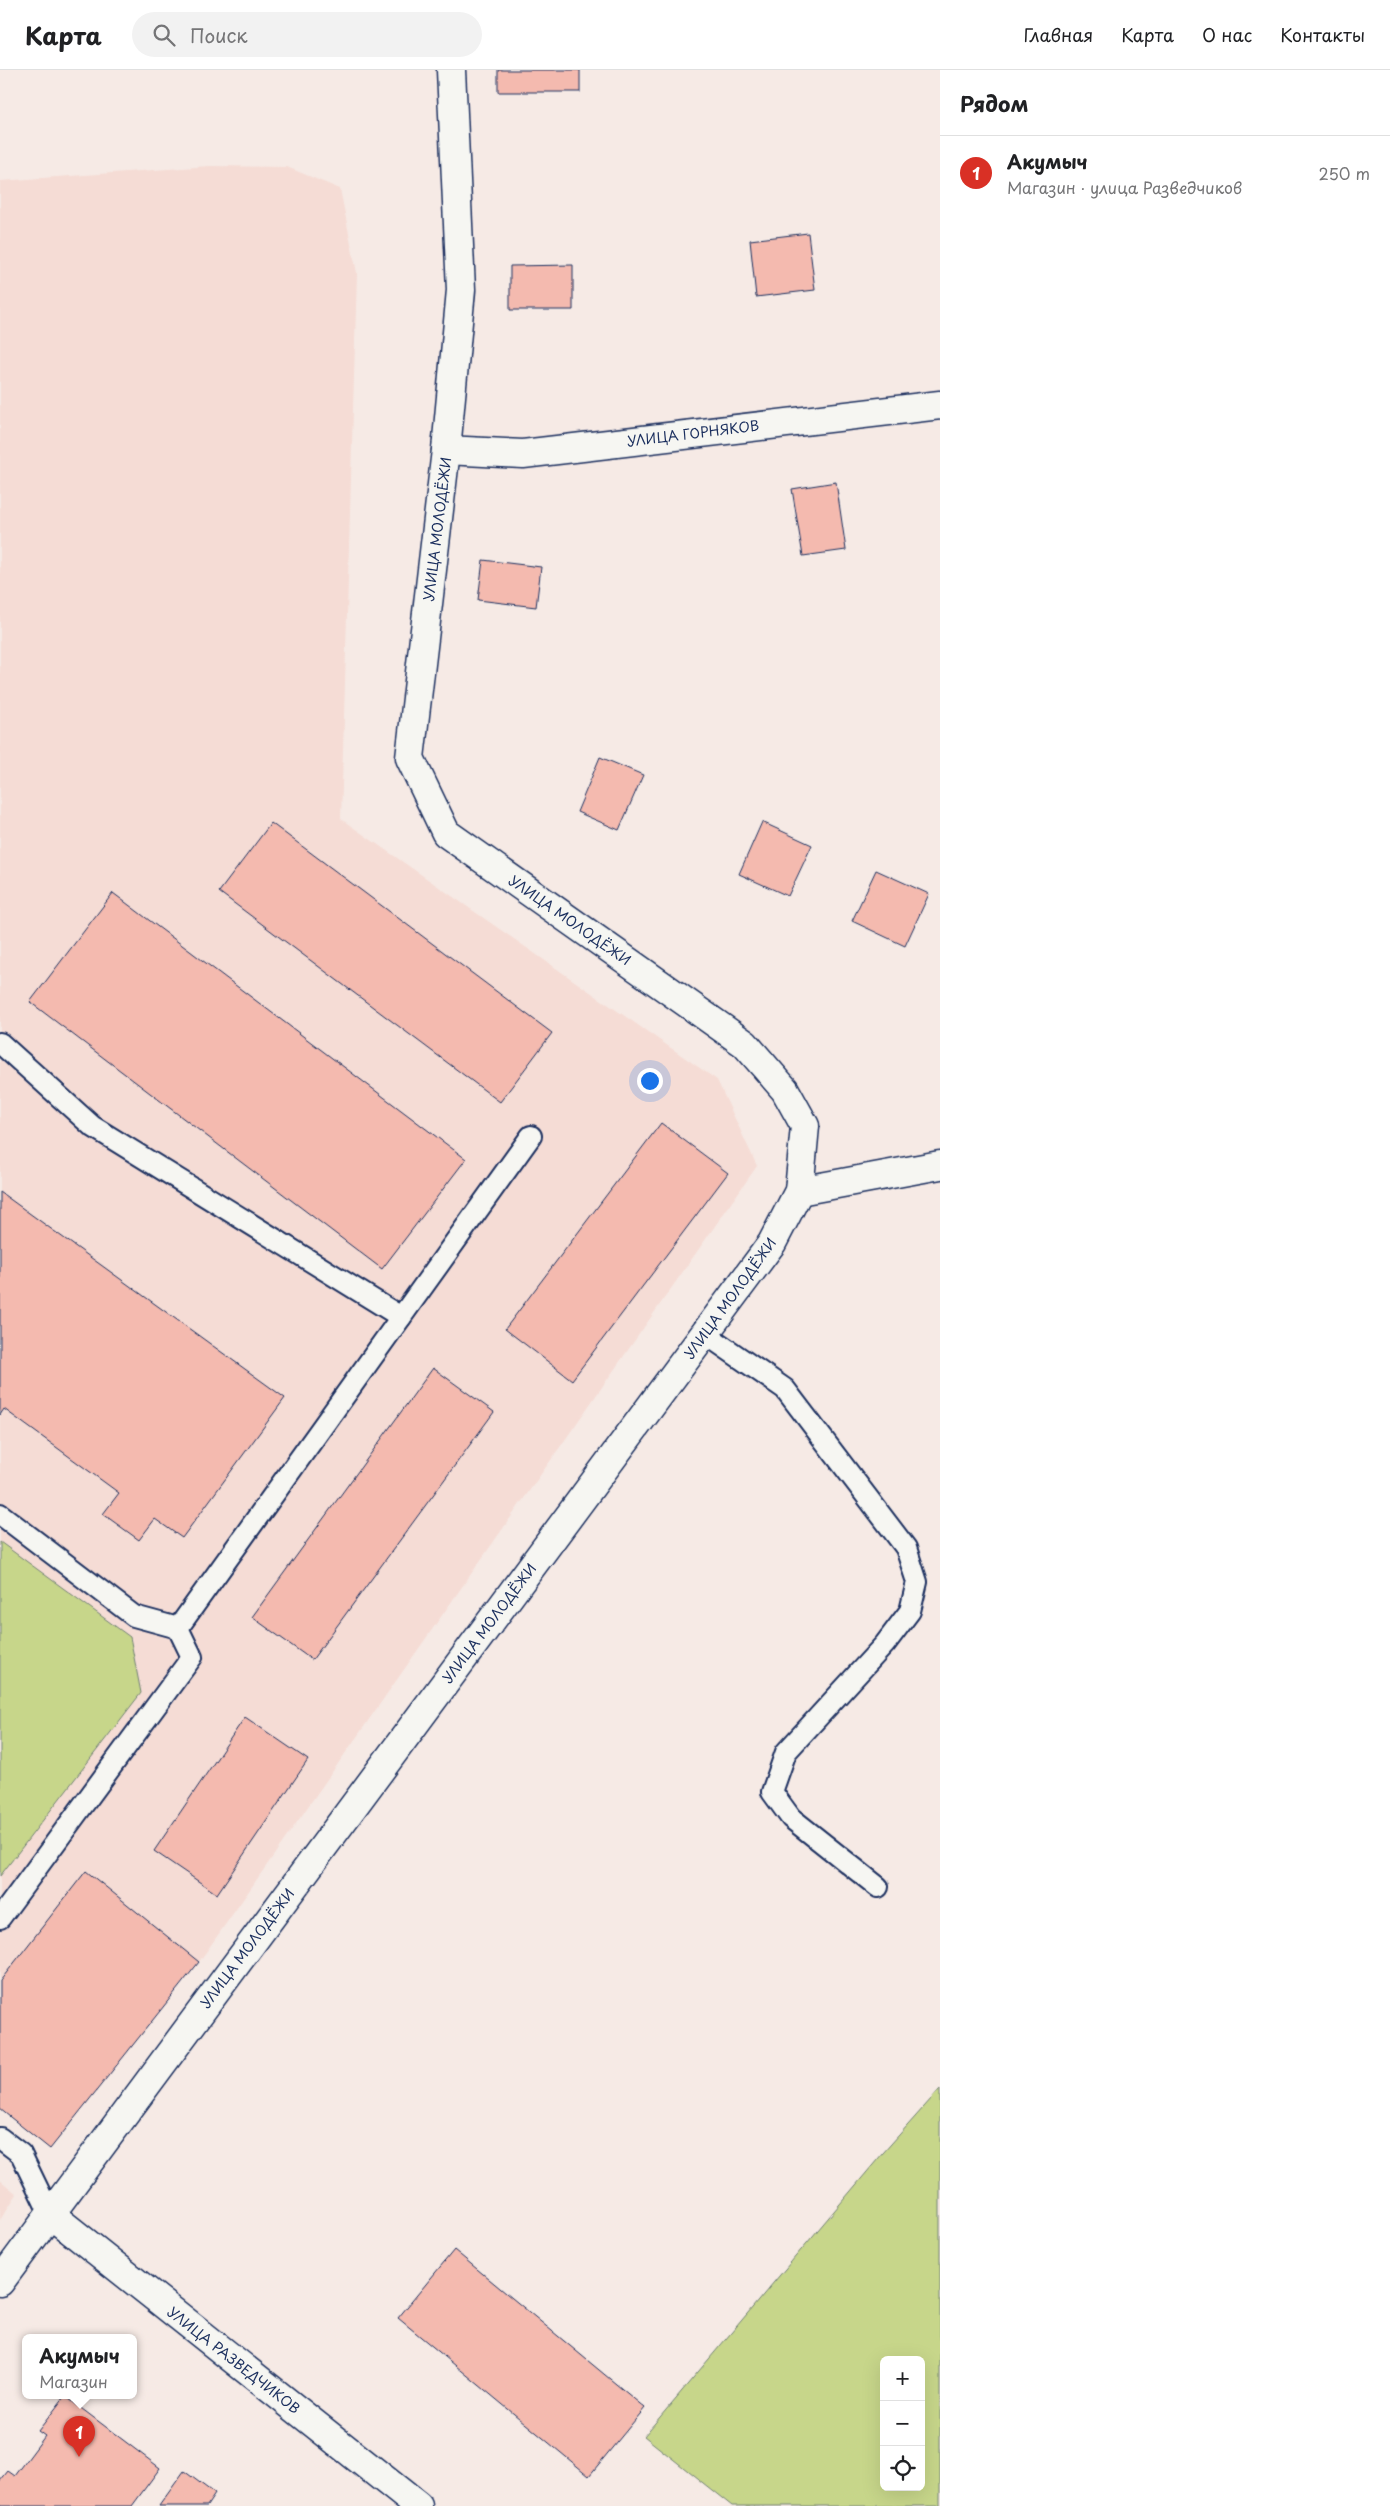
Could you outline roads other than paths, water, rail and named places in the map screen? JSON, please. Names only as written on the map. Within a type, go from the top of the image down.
[{"type":"main road","name":"УЛИЦА МОЛОДЁЖИ","points":[[0,2282],[772,1243],[799,1191],[805,1126],[785,1090],[745,1044],[446,833],[410,758],[446,450],[461,290],[451,70]]},
{"type":"main road","name":"УЛИЦА ГОРНЯКОВ","points":[[446,450],[523,454],[940,405]]},
{"type":"main road","points":[[799,1191],[940,1165]]},
{"type":"main road","name":"УЛИЦА РАЗВЕДЧИКОВ","points":[[50,2214],[418,2506]]},
{"type":"lane","points":[[0,1043],[92,1126],[401,1317]]},
{"type":"lane","points":[[178,1628],[531,1136]]},
{"type":"lane","points":[[704,1333],[785,1389],[906,1548],[918,1582],[910,1612],[885,1644],[786,1752],[772,1792],[791,1818],[878,1888]]},
{"type":"lane","points":[[0,1514],[134,1616],[178,1628],[192,1657],[0,1918]]},
{"type":"lane","points":[[0,2138],[21,2154],[50,2214]]},
{"type":"place","name":"Акумыч","points":[[79,2457]]}]
